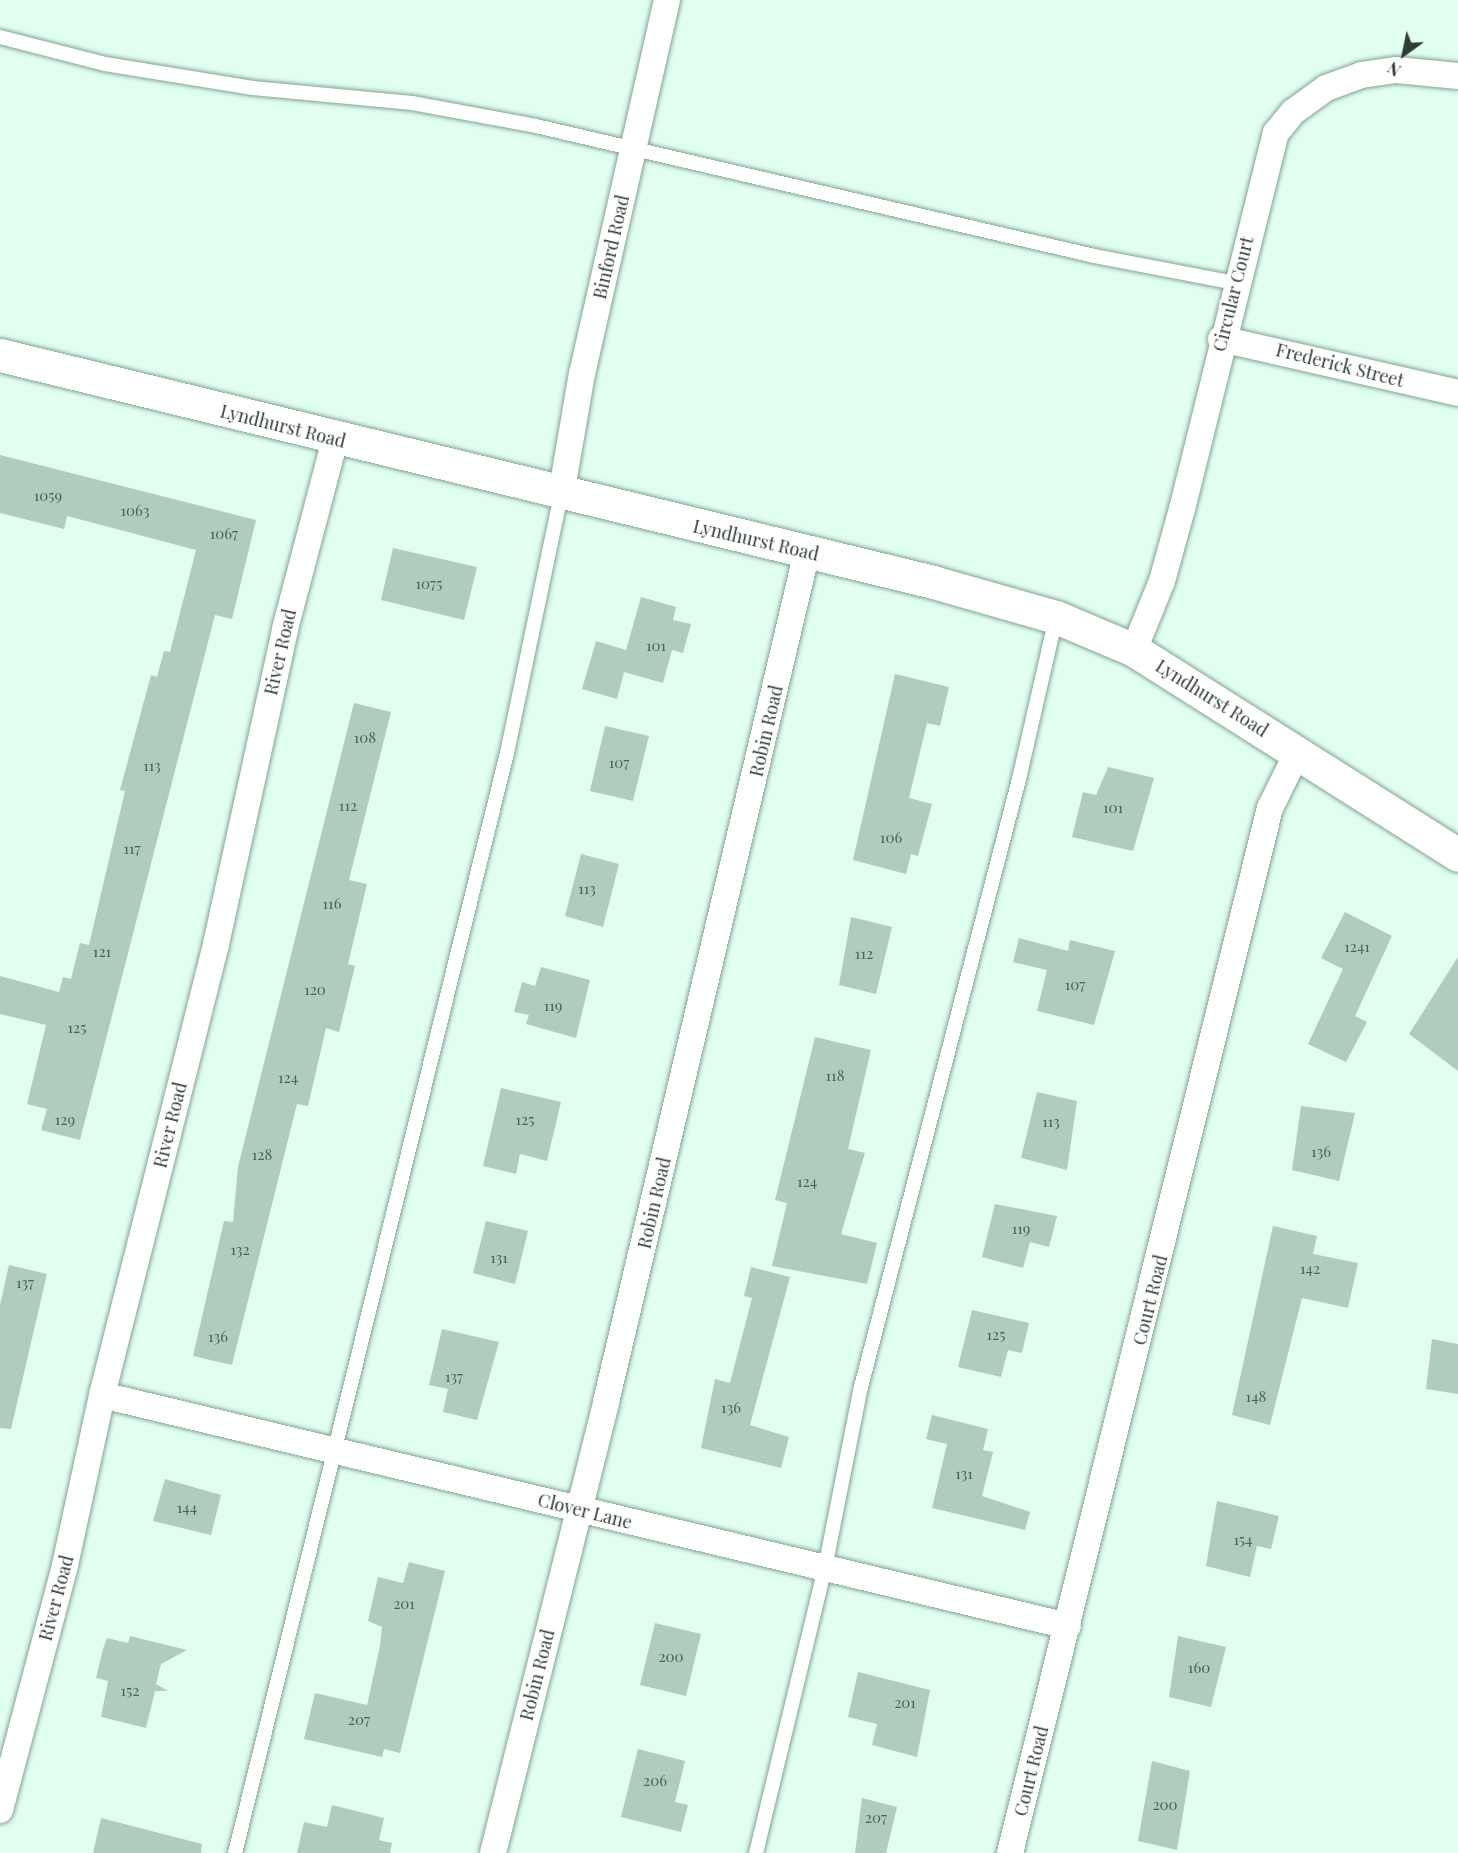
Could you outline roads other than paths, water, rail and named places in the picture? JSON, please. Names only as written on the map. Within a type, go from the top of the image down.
[{"type":"main road","name":"Lyndhurst Road","points":[[0,355],[335,440],[807,552],[1056,616],[1134,650],[1298,751],[1458,855]]},
{"type":"street","name":"Binford Road","points":[[561,495],[633,150],[667,0]]},
{"type":"street","name":"Circular Court","points":[[1134,650],[1171,550],[1235,283],[1276,133],[1293,112],[1326,88],[1360,75],[1396,70],[1458,76]]},
{"type":"street","name":"Frederick Street","points":[[1221,339],[1458,393]]},
{"type":"street","name":"River Road","points":[[0,1810],[65,1565],[102,1395],[216,944],[285,629],[335,440]]},
{"type":"street","name":"Robin Road","points":[[493,1853],[579,1511],[807,552]]},
{"type":"street","name":"Court Road","points":[[1010,1853],[1270,808],[1298,751]]},
{"type":"street","name":"Clover Lane","points":[[102,1395],[332,1448],[579,1511],[1068,1626]]},
{"type":"lane","points":[[0,37],[105,64],[253,88],[412,103],[1235,283]]},
{"type":"lane","points":[[235,1853],[332,1448],[507,753],[561,495]]},
{"type":"lane","points":[[756,1853],[825,1568],[861,1387],[1019,779],[1056,616]]}]
